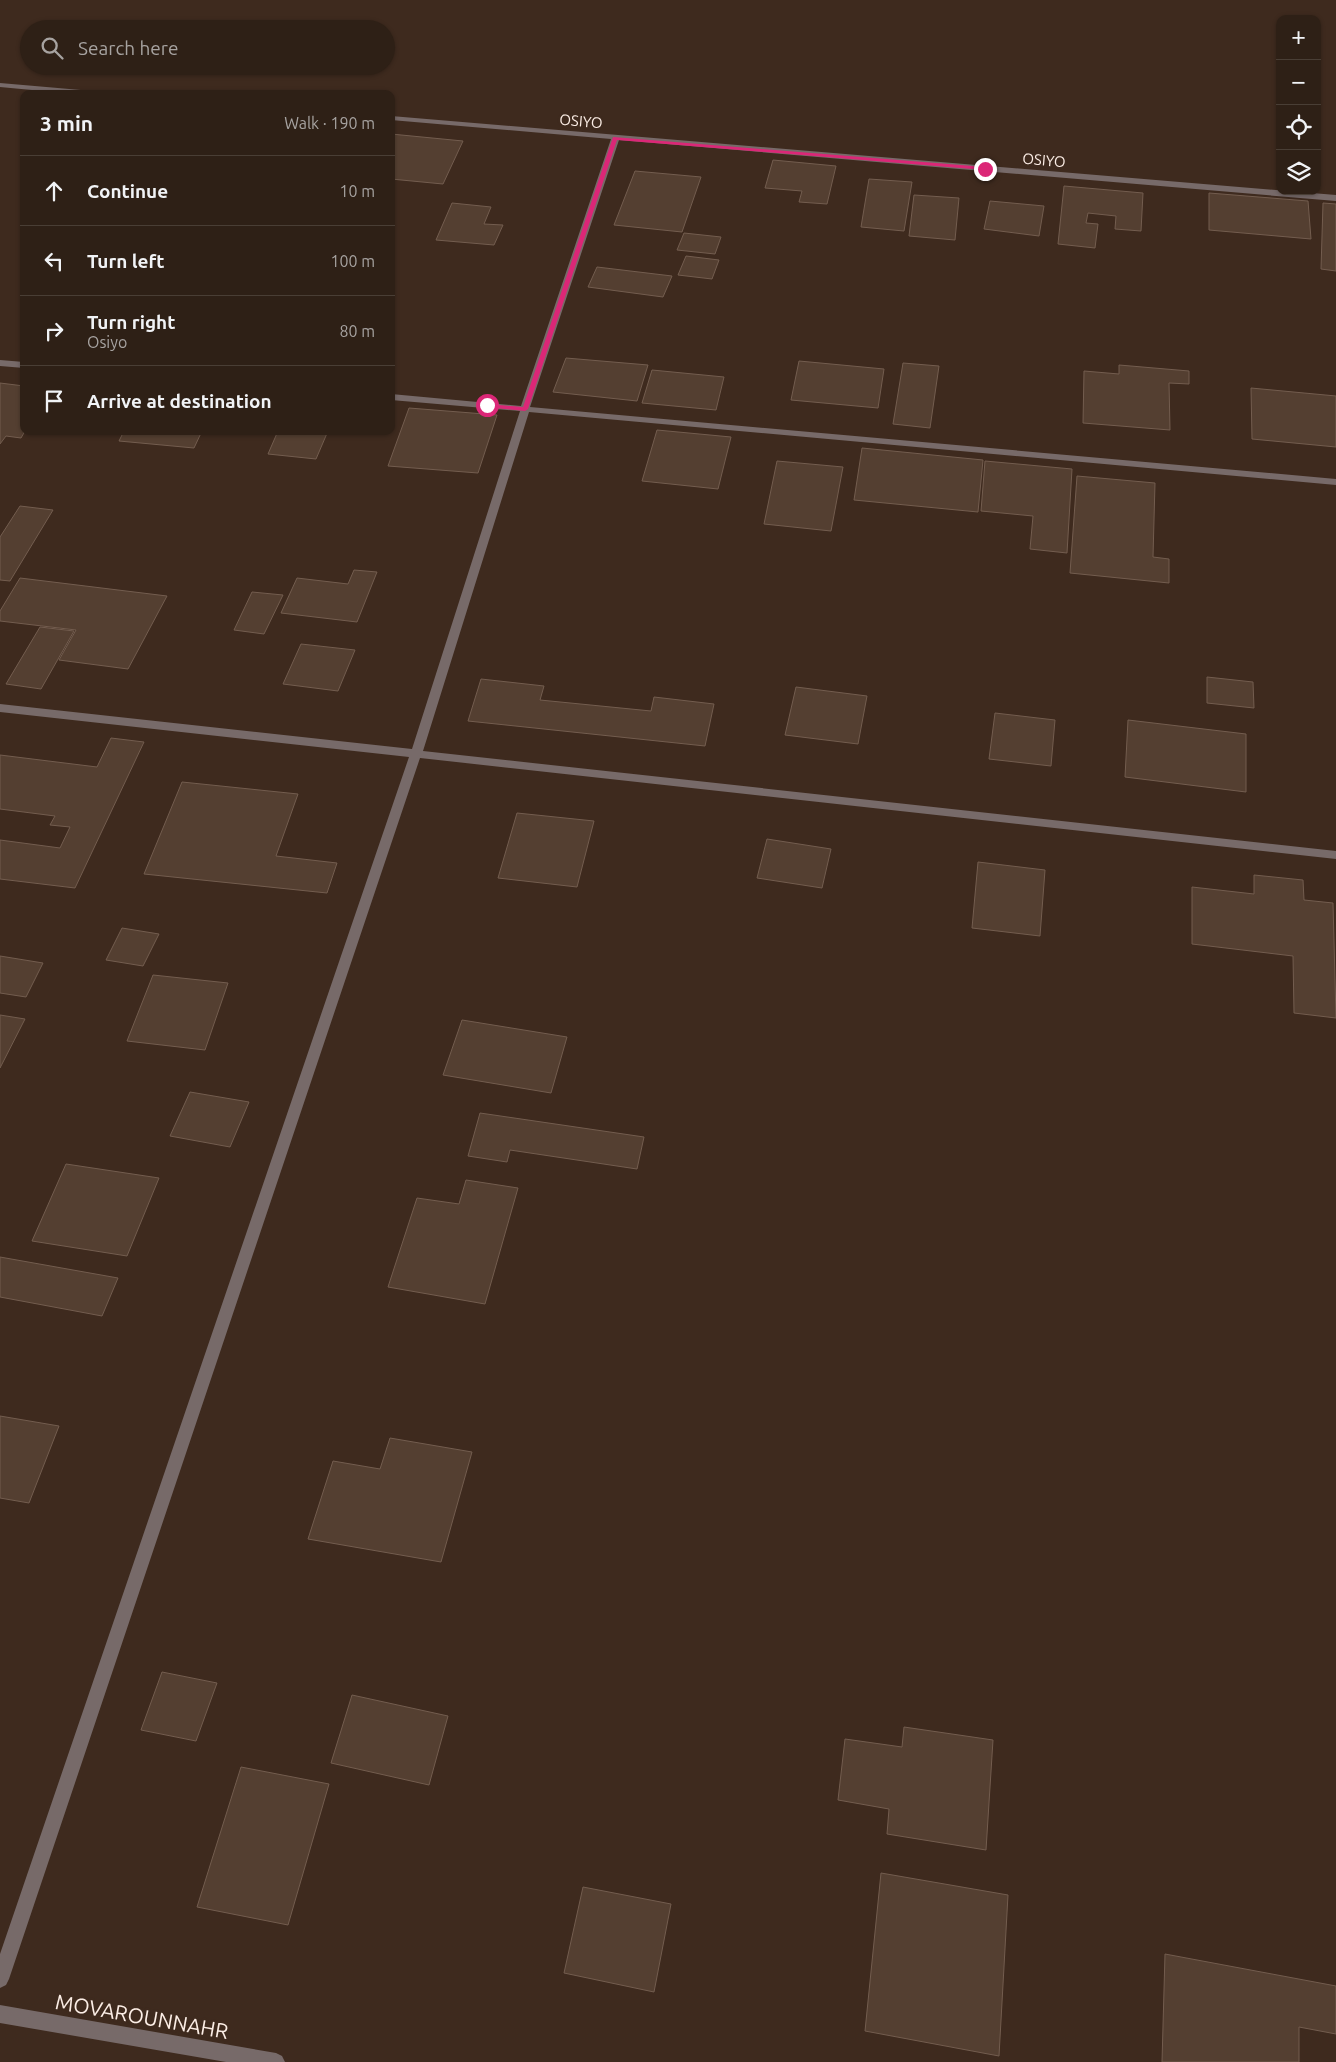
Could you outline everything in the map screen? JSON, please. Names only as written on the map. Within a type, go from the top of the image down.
[{"type":"street","points":[[0,85],[58,90]]},
{"type":"street","name":"OSIYO","points":[[395,118],[1336,198]]},
{"type":"street","points":[[0,1979],[416,754],[525,409],[615,138]]},
{"type":"street","points":[[0,363],[20,365]]},
{"type":"street","points":[[395,397],[1336,482]]},
{"type":"street","points":[[0,708],[1336,855]]},
{"type":"street","name":"MOVAROUNNAHR","points":[[0,2014],[276,2062]]},
{"type":"building","points":[[395,134],[463,141],[443,184],[395,179]]},
{"type":"building","points":[[773,160],[836,166],[827,204],[799,202],[802,191],[765,188]]},
{"type":"building","points":[[635,171],[701,177],[682,232],[614,225]]},
{"type":"building","points":[[869,179],[912,182],[904,231],[861,227]]},
{"type":"building","points":[[1064,186],[1143,193],[1141,231],[1115,229],[1116,216],[1088,213],[1086,223],[1098,224],[1095,248],[1058,244]]},
{"type":"building","points":[[1209,193],[1308,201],[1311,239],[1209,230]]},
{"type":"building","points":[[914,195],[959,198],[955,240],[909,236]]},
{"type":"building","points":[[990,201],[1044,206],[1039,236],[984,229]]},
{"type":"building","points":[[452,203],[491,207],[484,224],[503,225],[494,245],[436,240]]},
{"type":"building","points":[[1323,203],[1336,204],[1336,271],[1321,269]]},
{"type":"building","points":[[684,233],[721,237],[715,254],[677,250]]},
{"type":"building","points":[[686,256],[719,260],[712,279],[678,275]]},
{"type":"building","points":[[597,267],[672,276],[663,297],[588,287]]},
{"type":"building","points":[[566,358],[648,365],[637,401],[553,392]]},
{"type":"building","points":[[799,361],[884,369],[878,408],[791,400]]},
{"type":"building","points":[[903,363],[939,366],[930,428],[893,424]]},
{"type":"building","points":[[1119,365],[1189,371],[1189,384],[1169,383],[1170,430],[1083,423],[1084,371],[1119,374]]},
{"type":"building","points":[[652,370],[724,377],[716,410],[642,403]]},
{"type":"building","points":[[0,383],[20,386],[20,435],[23,435],[21,438],[6,436],[0,444]]},
{"type":"building","points":[[1251,388],[1336,396],[1336,447],[1252,439]]},
{"type":"building","points":[[409,408],[497,415],[478,473],[388,466]]},
{"type":"building","points":[[657,430],[731,437],[718,489],[642,481]]},
{"type":"building","points":[[122,435],[200,435],[194,448],[119,441]]},
{"type":"building","points":[[276,435],[326,435],[316,459],[268,454]]},
{"type":"building","points":[[862,448],[983,460],[978,512],[854,500]]},
{"type":"building","points":[[777,461],[843,467],[831,531],[764,524]]},
{"type":"building","points":[[985,461],[1072,469],[1067,553],[1030,549],[1033,516],[981,511]]},
{"type":"building","points":[[1077,476],[1155,483],[1153,557],[1169,559],[1169,583],[1070,573]]},
{"type":"building","points":[[20,506],[53,510],[10,581],[0,580],[0,537]]},
{"type":"building","points":[[354,570],[377,572],[357,622],[281,613],[297,578],[348,584]]},
{"type":"building","points":[[20,578],[167,596],[128,669],[59,660],[76,630],[0,621],[0,611]]},
{"type":"building","points":[[252,592],[283,595],[264,634],[234,630]]},
{"type":"building","points":[[40,627],[74,631],[41,689],[6,684]]},
{"type":"building","points":[[301,644],[355,650],[338,691],[283,684]]},
{"type":"building","points":[[1207,677],[1253,682],[1254,708],[1207,703]]},
{"type":"building","points":[[481,679],[544,686],[540,700],[651,711],[654,697],[714,704],[705,746],[468,721]]},
{"type":"building","points":[[796,687],[867,696],[858,744],[785,735]]},
{"type":"building","points":[[995,713],[1055,720],[1051,766],[989,759]]},
{"type":"building","points":[[1128,720],[1246,734],[1246,792],[1125,777]]},
{"type":"building","points":[[111,738],[144,742],[75,888],[0,879],[0,840],[60,848],[70,827],[50,825],[55,816],[0,809],[0,755],[97,767]]},
{"type":"building","points":[[182,782],[298,794],[276,856],[337,863],[327,893],[144,874]]},
{"type":"building","points":[[517,813],[594,821],[577,887],[498,878]]},
{"type":"building","points":[[767,839],[831,849],[822,888],[757,878]]},
{"type":"building","points":[[978,862],[1045,870],[1040,936],[972,928]]},
{"type":"building","points":[[1254,875],[1303,880],[1304,900],[1333,903],[1336,1018],[1294,1013],[1293,956],[1192,944],[1192,887],[1254,894]]},
{"type":"building","points":[[122,928],[159,934],[143,966],[106,960]]},
{"type":"building","points":[[0,956],[43,963],[26,997],[0,993]]},
{"type":"building","points":[[153,975],[228,983],[205,1050],[127,1041]]},
{"type":"building","points":[[0,1015],[25,1019],[0,1068]]},
{"type":"building","points":[[462,1020],[567,1037],[551,1093],[443,1075]]},
{"type":"building","points":[[190,1092],[249,1102],[230,1147],[170,1136]]},
{"type":"building","points":[[480,1113],[644,1137],[637,1169],[510,1150],[507,1162],[468,1156]]},
{"type":"building","points":[[66,1164],[159,1178],[127,1256],[32,1241]]},
{"type":"building","points":[[466,1180],[518,1188],[485,1304],[388,1287],[417,1198],[459,1204]]},
{"type":"building","points":[[0,1257],[118,1278],[102,1316],[0,1297]]},
{"type":"building","points":[[0,1416],[59,1426],[29,1503],[0,1498]]},
{"type":"building","points":[[390,1438],[472,1452],[441,1562],[308,1539],[333,1461],[380,1469]]},
{"type":"building","points":[[162,1672],[217,1683],[196,1741],[141,1730]]},
{"type":"building","points":[[352,1695],[448,1716],[429,1785],[331,1763]]},
{"type":"building","points":[[904,1727],[993,1740],[986,1850],[887,1834],[889,1809],[838,1800],[845,1739],[902,1747]]},
{"type":"building","points":[[241,1767],[329,1784],[288,1925],[197,1907]]},
{"type":"building","points":[[881,1873],[1008,1895],[999,2056],[865,2031]]},
{"type":"building","points":[[583,1887],[671,1904],[654,1992],[564,1973]]},
{"type":"building","points":[[1165,1954],[1336,1986],[1336,2034],[1299,2027],[1299,2062],[1162,2062]]},
{"type":"route","points":[[487,405],[525,409],[615,138],[985,169]]}]
